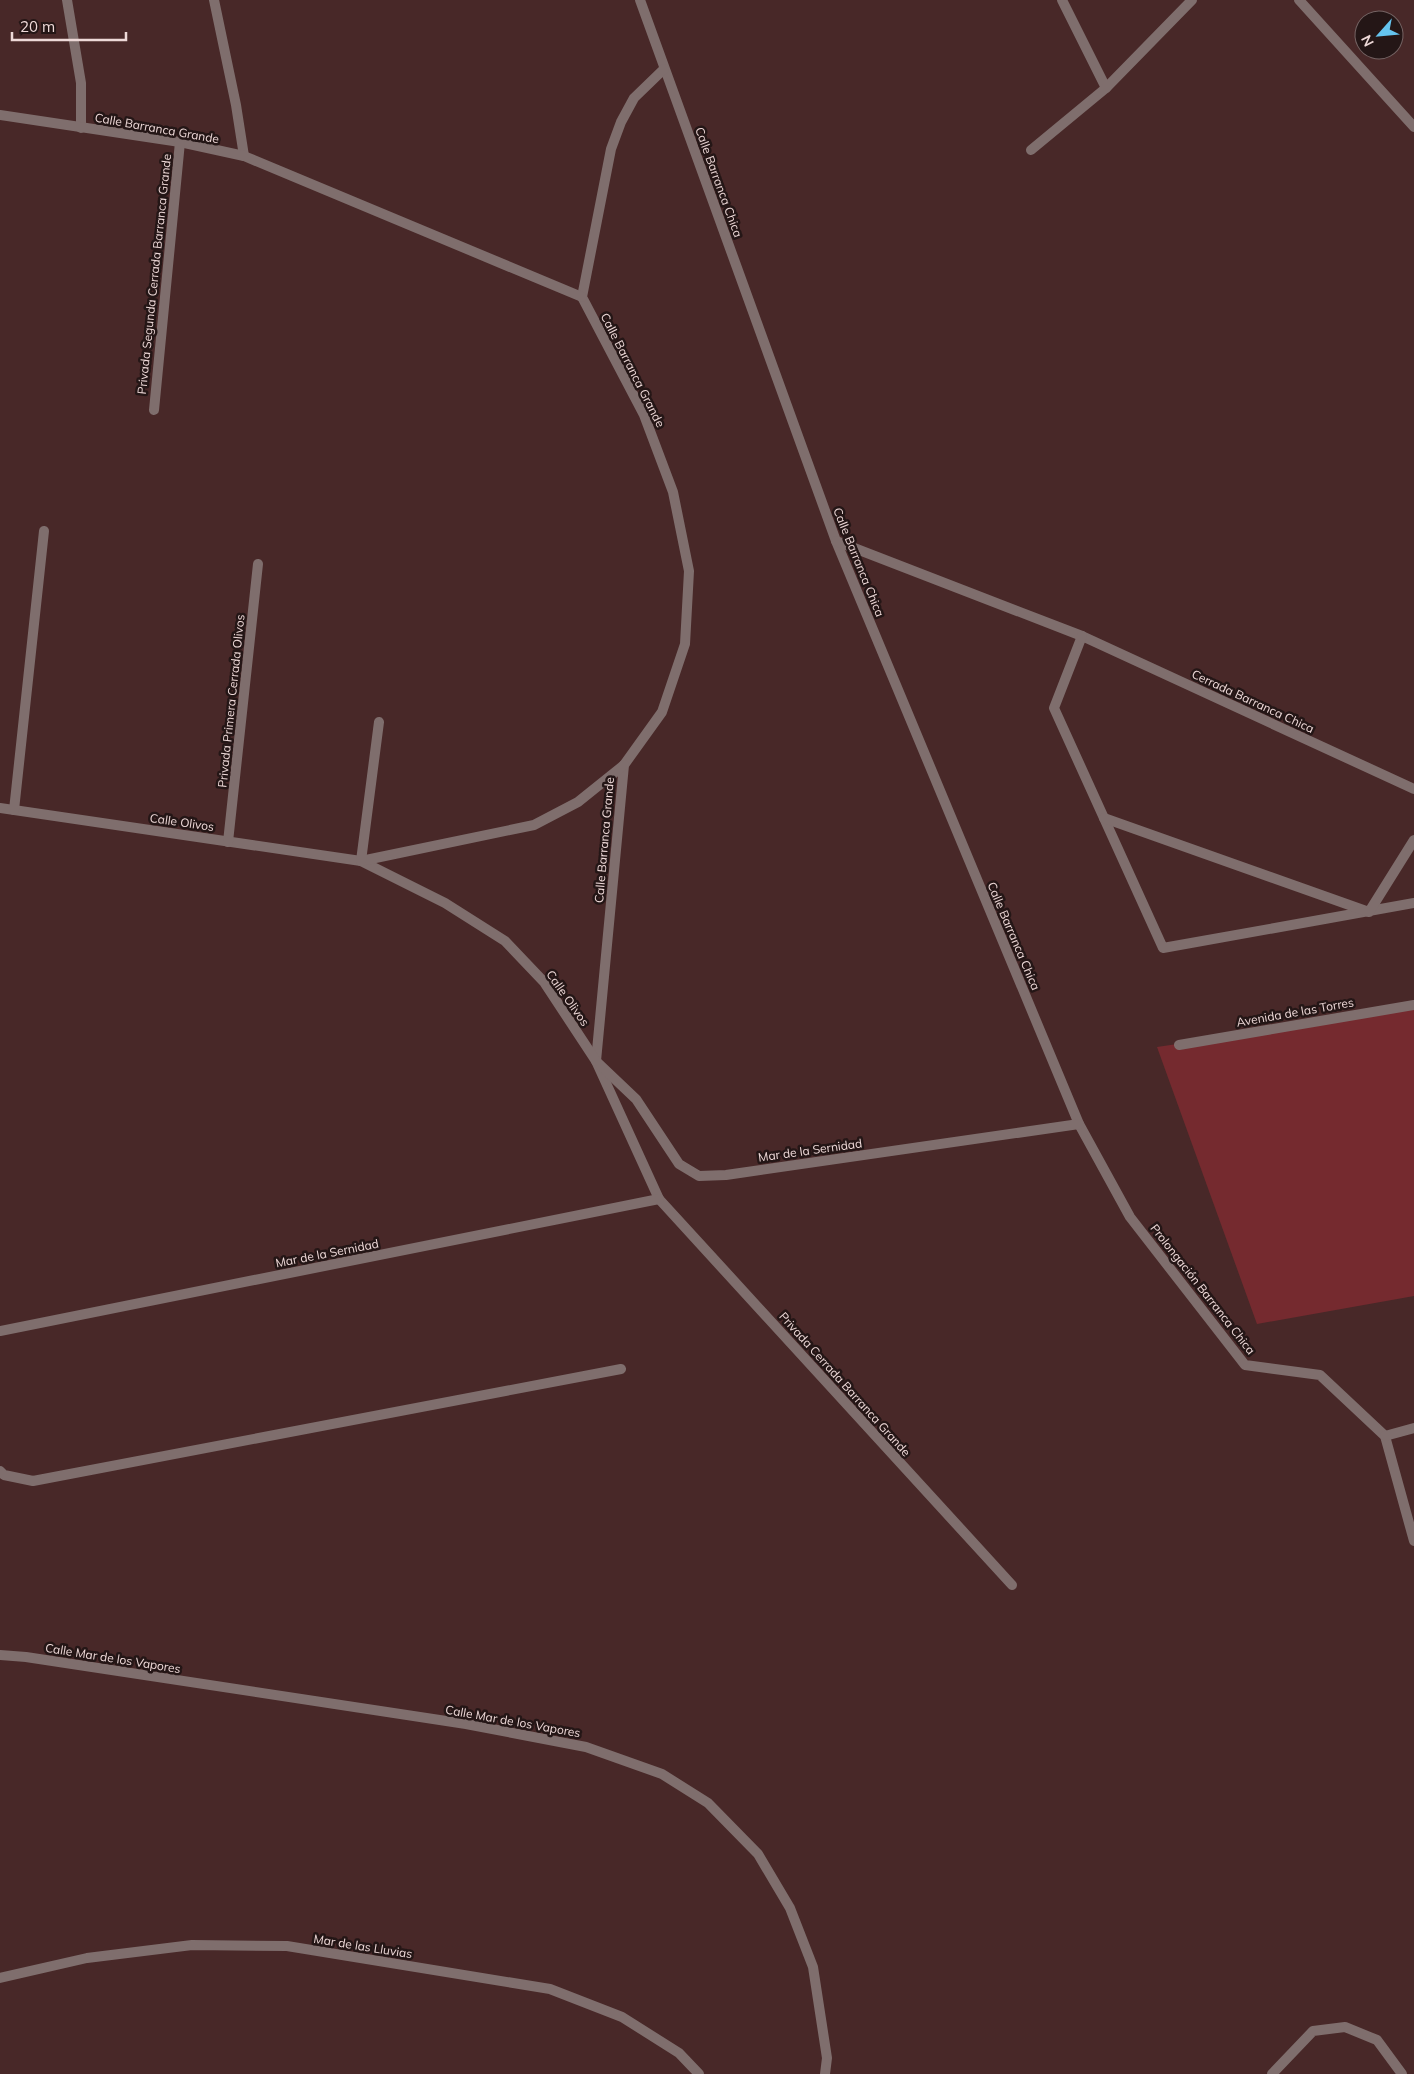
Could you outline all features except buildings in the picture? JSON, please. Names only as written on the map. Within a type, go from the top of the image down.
[{"type":"street","points":[[67,0],[81,83],[81,128]]},
{"type":"street","points":[[214,0],[236,105],[244,156]]},
{"type":"street","name":"Calle Barranca Chica","points":[[640,0],[836,542],[1079,1124]]},
{"type":"street","points":[[1062,0],[1106,88]]},
{"type":"street","points":[[1031,150],[1106,88],[1192,0]]},
{"type":"street","points":[[1299,0],[1414,127]]},
{"type":"street","points":[[582,297],[611,149],[621,122],[634,98],[664,69]]},
{"type":"street","name":"Calle Barranca Grande","points":[[0,115],[180,142],[244,156],[582,297],[644,415],[674,492],[689,571],[685,644],[662,712],[624,765],[596,1061],[659,1199]]},
{"type":"street","name":"Privada Segunda Cerrada Barranca Grande","points":[[154,410],[180,142]]},
{"type":"street","points":[[14,810],[44,531]]},
{"type":"street","name":"Cerrada Barranca Chica","points":[[836,542],[1082,636],[1414,789]]},
{"type":"street","name":"Privada Primera Cerrada Olivos","points":[[228,842],[258,564]]},
{"type":"street","points":[[1082,636],[1054,708],[1163,948],[1414,903]]},
{"type":"street","points":[[361,861],[379,722]]},
{"type":"street","name":"Calle Olivos","points":[[361,861],[534,825],[578,802],[624,765]]},
{"type":"street","name":"Calle Olivos","points":[[0,808],[361,861],[445,903],[505,941],[544,982],[596,1061]]},
{"type":"street","points":[[1104,818],[1369,912]]},
{"type":"street","points":[[1369,912],[1414,840]]},
{"type":"street","name":"Avenida de las Torres","points":[[1180,1045],[1414,1005]]},
{"type":"street","name":"Mar de la Sernidad","points":[[596,1061],[636,1099],[679,1164],[699,1176],[726,1175],[1079,1124]]},
{"type":"street","name":"Prolongación Barranca Chica","points":[[1079,1124],[1130,1217],[1245,1365],[1320,1375],[1385,1436]]},
{"type":"street","name":"Mar de la Sernidad","points":[[0,1332],[659,1199]]},
{"type":"street","name":"Privada Cerrada Barranca Grande","points":[[659,1199],[1012,1585]]},
{"type":"street","points":[[0,1471],[4,1475],[33,1481],[621,1369]]},
{"type":"street","points":[[1414,1428],[1385,1436],[1414,1541]]},
{"type":"street","name":"Calle Mar de los Vapores","points":[[0,1655],[466,1724],[586,1746],[662,1774],[708,1804],[758,1854],[790,1908],[813,1968],[827,2058],[825,2074]]},
{"type":"street","name":"Mar de las Lluvias","points":[[0,1978],[87,1958],[192,1945],[287,1946],[550,1989],[622,2017],[679,2053],[698,2074]]},
{"type":"street","points":[[1272,2074],[1313,2031],[1345,2027],[1377,2040],[1402,2074]]},
{"type":"shaded area","points":[[1414,1009],[1414,1296],[1257,1324],[1157,1047]]}]
